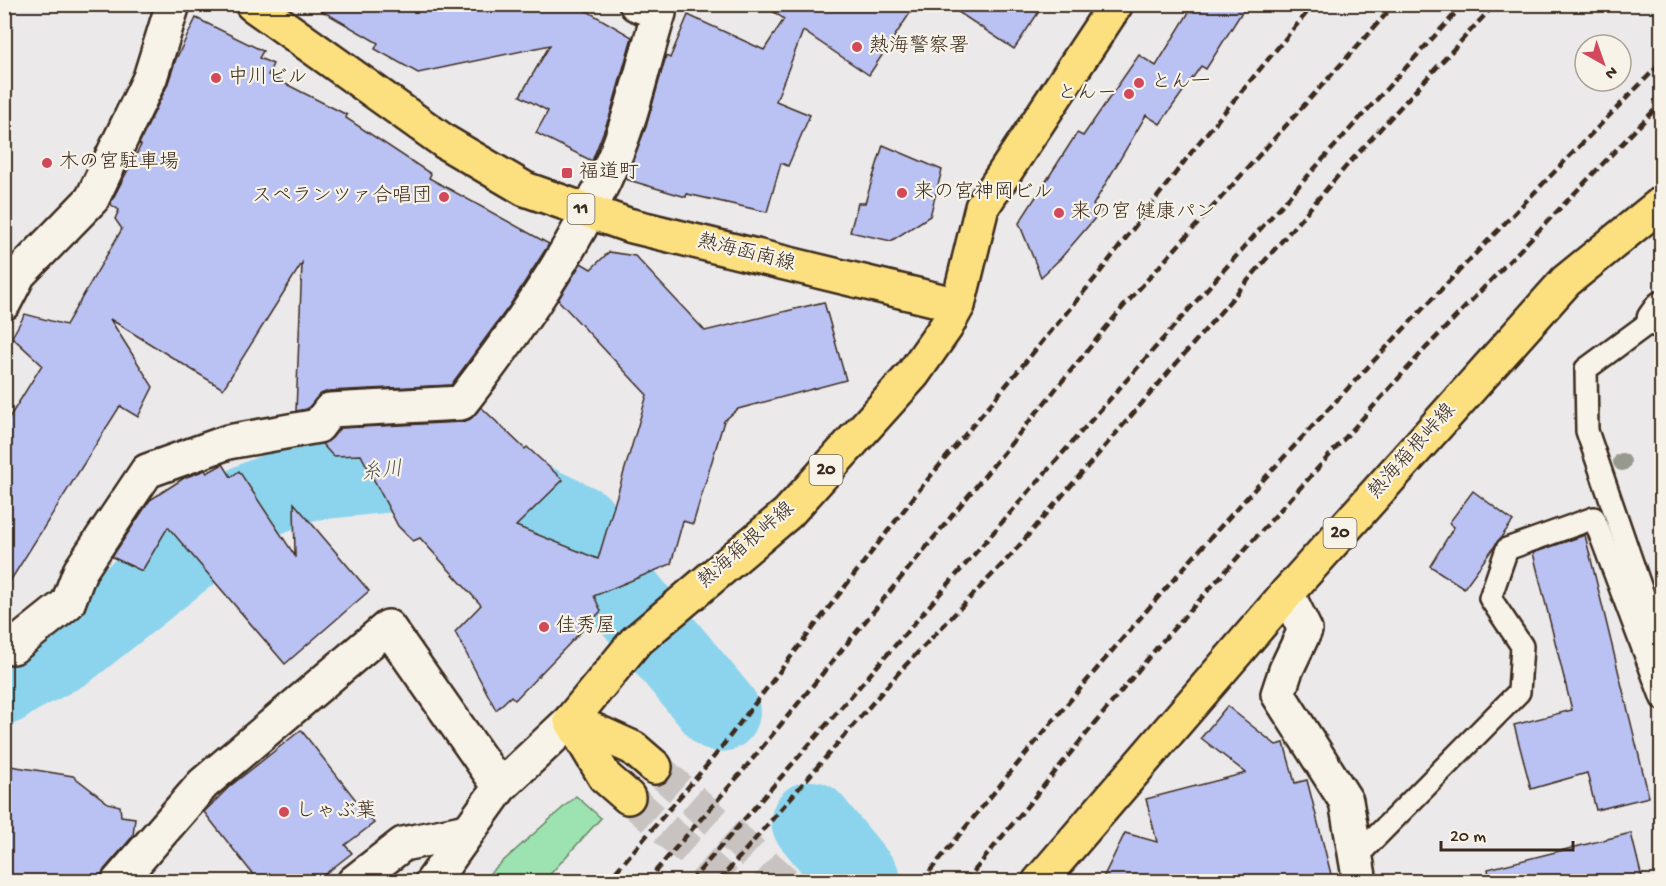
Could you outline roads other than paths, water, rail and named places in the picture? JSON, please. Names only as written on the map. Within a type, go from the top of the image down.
[{"type":"main road","name":"熱海函南線","points":[[252,4],[445,142],[525,189],[628,225],[958,305]]},
{"type":"main road","points":[[958,305],[982,207],[1116,4]]},
{"type":"main road","name":"熱海箱根峠線","points":[[1039,882],[1287,592],[1566,282],[1662,203]]},
{"type":"main road","name":"熱海箱根峠線","points":[[571,720],[635,642],[788,513],[913,374],[946,327],[958,305]]},
{"type":"main road","points":[[571,720],[633,747],[655,767]]},
{"type":"main road","points":[[571,720],[605,777],[628,797]]},
{"type":"street","points":[[4,303],[19,274],[92,199],[150,78],[173,4]]},
{"type":"street","points":[[7,640],[68,603],[80,571],[147,471],[228,442],[318,426],[330,410],[461,403],[515,333],[590,212],[616,154],[652,7]]},
{"type":"street","points":[[1287,592],[1305,630],[1286,670],[1278,694],[1346,801],[1358,869]]},
{"type":"street","points":[[118,882],[203,784],[388,627],[500,787]]},
{"type":"street","points":[[432,882],[500,787],[571,720]]},
{"type":"street","points":[[354,882],[404,844],[467,831]]},
{"type":"lane","points":[[1659,316],[1586,369],[1587,431],[1662,650]]},
{"type":"lane","points":[[1358,869],[1519,692],[1522,646],[1490,598],[1507,549],[1594,518],[1662,699]]},
{"type":"waterway","name":"糸川","points":[[4,685],[67,649],[253,502],[305,481],[423,469],[536,504],[580,525],[624,596],[720,712]]},
{"type":"waterway","name":"糸川","points":[[811,821],[861,882]]},
{"type":"tunnel","points":[[655,767],[785,882]]},
{"type":"tunnel","points":[[628,797],[726,882]]},
{"type":"railway","points":[[607,882],[713,758],[924,484],[1097,276],[1197,145],[1314,4]]},
{"type":"railway","points":[[646,882],[741,773],[1123,307],[1395,4]]},
{"type":"railway","points":[[690,882],[1171,330],[1464,4]]},
{"type":"railway","points":[[718,882],[901,670],[1012,554],[1349,163],[1495,4]]},
{"type":"railway","points":[[921,882],[1118,643],[1241,504],[1449,281],[1662,62]]},
{"type":"railway","points":[[965,882],[1159,645],[1424,350],[1662,102]]},
{"type":"place","name":"熱海警察署","points":[[857,47]]},
{"type":"place","name":"中川ビル","points":[[216,78]]},
{"type":"place","name":"とん一","points":[[1139,83]]},
{"type":"place","name":"とんー","points":[[1129,94]]},
{"type":"place","name":"木の宮駐車場","points":[[47,163]]},
{"type":"place","name":"福道町","points":[[567,173]]},
{"type":"place","name":"来の宮神岡ビル","points":[[902,193]]},
{"type":"place","name":"スペランツァ合唱団","points":[[444,197]]},
{"type":"place","name":"来の宮 健康パン","points":[[1059,213]]},
{"type":"place","name":"佳秀屋","points":[[544,627]]},
{"type":"place","name":"しゃぶ葉","points":[[284,812]]}]
